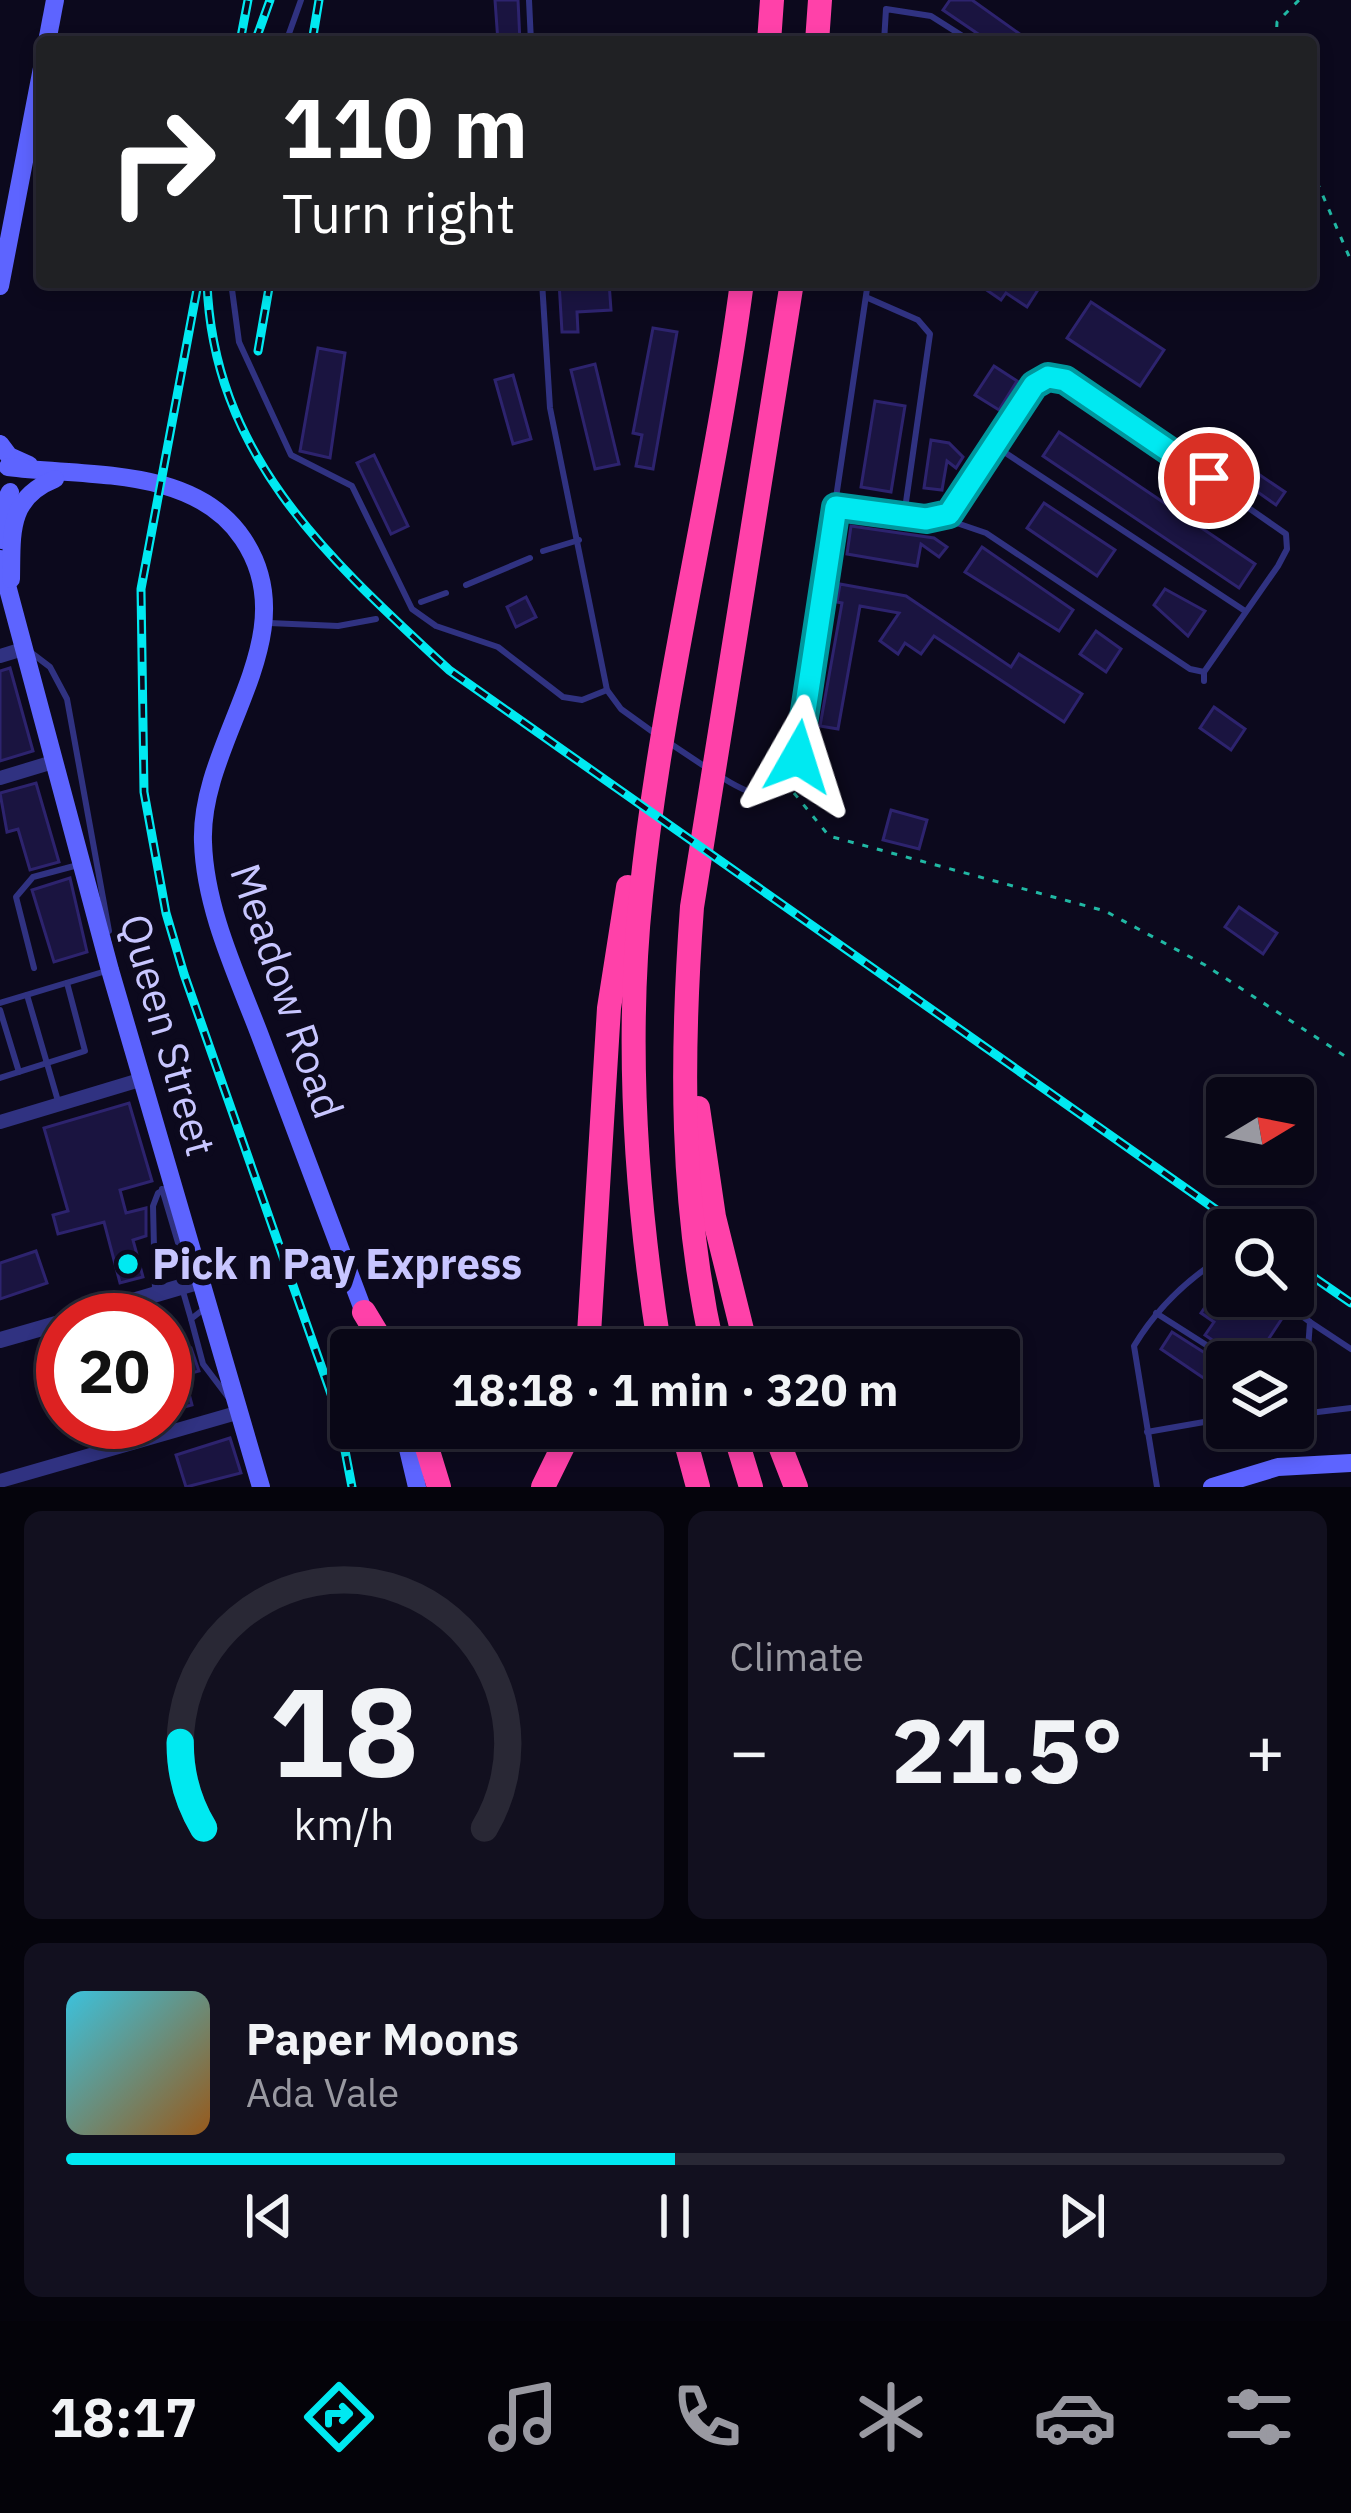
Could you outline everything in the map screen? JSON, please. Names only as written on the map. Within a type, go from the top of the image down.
[{"type":"highway","points":[[769,36],[772,0]]},
{"type":"highway","points":[[818,36],[820,0]]},
{"type":"highway","points":[[657,1329],[642,1238],[634,1118],[640,897],[668,700],[741,288]]},
{"type":"highway","points":[[710,1329],[686,1188],[682,1086],[692,907],[791,288]]},
{"type":"highway","points":[[589,1329],[609,1008],[630,874],[668,700]]},
{"type":"highway","points":[[723,723],[700,902],[697,1097],[714,1217],[742,1329]]},
{"type":"highway","points":[[364,1312],[372,1329]]},
{"type":"highway","points":[[427,1449],[439,1487]]},
{"type":"highway","points":[[543,1487],[562,1449]]},
{"type":"highway","points":[[688,1449],[698,1487]]},
{"type":"highway","points":[[739,1449],[751,1487]]},
{"type":"highway","points":[[781,1449],[796,1487]]},
{"type":"main road","points":[[48,36],[55,0]]},
{"type":"main road","points":[[0,286],[36,99]]},
{"type":"main road","points":[[2,459],[9,456],[49,474],[15,511],[6,604]]},
{"type":"main road","name":"Queen Street","points":[[2,459],[7,493],[0,522],[6,604]]},
{"type":"main road","name":"Meadow Road","points":[[7,493],[49,474],[91,475],[172,489],[220,512],[256,561],[266,622],[214,766],[202,840],[206,877],[238,977],[364,1312]]},
{"type":"main road","name":"Queen Street","points":[[0,559],[6,604],[143,1079],[191,1284],[208,1306],[261,1487]]},
{"type":"main road","points":[[408,1449],[417,1487]]},
{"type":"main road","points":[[1212,1487],[1295,1465],[1351,1463]]},
{"type":"street","points":[[0,656],[22,649]]},
{"type":"street","points":[[0,778],[53,763]]},
{"type":"street","points":[[0,1122],[143,1079]]},
{"type":"street","points":[[160,1293],[191,1284]]},
{"type":"street","points":[[0,1340],[36,1330]]},
{"type":"street","points":[[0,1481],[238,1407]]},
{"type":"lane","points":[[288,36],[301,0]]},
{"type":"lane","points":[[529,0],[531,36]]},
{"type":"lane","points":[[884,36],[887,4],[931,16],[963,36]]},
{"type":"lane","points":[[232,288],[244,355],[291,455],[352,486],[412,609],[436,626],[498,647],[563,698],[582,700],[607,690]]},
{"type":"lane","points":[[542,288],[550,408],[612,699],[728,782],[763,796],[774,797],[792,784],[824,774]]},
{"type":"lane","points":[[792,784],[868,288]]},
{"type":"lane","points":[[868,298],[918,320],[930,334],[904,516]]},
{"type":"lane","points":[[836,507],[942,518],[986,533],[1204,677],[1287,549],[1286,534],[1065,380],[1048,377],[1034,385],[942,518]]},
{"type":"lane","points":[[995,446],[1245,611]]},
{"type":"lane","points":[[543,551],[579,540]]},
{"type":"lane","points":[[466,585],[530,558]]},
{"type":"lane","points":[[421,602],[446,593]]},
{"type":"lane","points":[[266,622],[325,627],[376,619]]},
{"type":"lane","points":[[19,1072],[0,1006],[110,970],[109,933],[67,699],[50,667],[22,649]]},
{"type":"lane","points":[[34,968],[16,897],[33,877],[81,864]]},
{"type":"lane","points":[[0,1078],[85,1051],[67,983]]},
{"type":"lane","points":[[27,995],[59,1105]]},
{"type":"lane","points":[[156,1293],[153,1206],[168,1187]]},
{"type":"lane","points":[[1157,1487],[1134,1346],[1156,1313],[1206,1268]]},
{"type":"lane","points":[[191,1284],[191,1293]]},
{"type":"lane","points":[[192,1318],[208,1306]]},
{"type":"lane","points":[[1156,1313],[1206,1345]]},
{"type":"lane","points":[[1303,1317],[1351,1349]]},
{"type":"lane","points":[[1309,1341],[1310,1322]]},
{"type":"lane","points":[[192,1325],[209,1375],[238,1407]]},
{"type":"lane","points":[[1314,1412],[1351,1408]]},
{"type":"lane","points":[[1147,1432],[1206,1422]]},
{"type":"path","points":[[1276,36],[1277,22],[1299,0]]},
{"type":"path","points":[[1317,182],[1351,261]]},
{"type":"path","points":[[792,784],[829,836],[1106,911],[1205,965],[1351,1060]]},
{"type":"building","points":[[495,0],[518,0],[520,36],[498,36]]},
{"type":"building","points":[[950,0],[972,0],[1023,36],[981,36],[943,10]]},
{"type":"building","points":[[559,288],[609,288],[611,310],[577,312],[578,332],[562,332]]},
{"type":"building","points":[[984,288],[1039,288],[1027,307],[1006,293],[1001,300]]},
{"type":"building","points":[[1091,302],[1164,350],[1140,386],[1067,338]]},
{"type":"building","points":[[653,328],[677,332],[653,469],[636,466],[642,435],[633,433]]},
{"type":"building","points":[[318,348],[345,353],[330,458],[300,451]]},
{"type":"building","points":[[595,364],[619,464],[595,469],[571,370]]},
{"type":"building","points":[[994,366],[1017,381],[999,410],[975,395]]},
{"type":"building","points":[[513,375],[531,439],[513,444],[495,380]]},
{"type":"building","points":[[875,401],[905,406],[891,492],[861,487]]},
{"type":"building","points":[[1059,432],[1255,564],[1239,588],[1043,456]]},
{"type":"building","points":[[931,440],[949,443],[963,457],[956,468],[947,461],[942,490],[924,488]]},
{"type":"building","points":[[374,455],[408,526],[391,534],[357,463]]},
{"type":"building","points":[[1251,469],[1285,492],[1276,505],[1242,481]]},
{"type":"building","points":[[1044,503],[1115,550],[1097,576],[1027,528]]},
{"type":"building","points":[[851,526],[934,538],[947,547],[939,557],[921,544],[917,566],[847,554]]},
{"type":"building","points":[[982,547],[1073,610],[1059,631],[965,572]]},
{"type":"building","points":[[840,584],[906,596],[1011,667],[1019,654],[1082,694],[1064,722],[934,636],[921,654],[905,643],[898,654],[880,641],[899,613],[860,606],[838,729],[820,726],[842,603],[837,602]]},
{"type":"building","points":[[1165,589],[1205,611],[1188,636],[1154,605]]},
{"type":"building","points":[[526,597],[536,617],[516,627],[507,607]]},
{"type":"building","points":[[1096,631],[1121,649],[1106,672],[1080,654]]},
{"type":"building","points":[[10,668],[33,751],[0,761],[0,671]]},
{"type":"building","points":[[1214,707],[1245,729],[1231,750],[1200,728]]},
{"type":"building","points":[[36,783],[59,862],[30,870],[18,829],[7,832],[0,793]]},
{"type":"building","points":[[891,810],[927,820],[919,849],[883,840]]},
{"type":"building","points":[[70,878],[87,952],[54,962],[32,890]]},
{"type":"building","points":[[1239,907],[1277,933],[1263,954],[1225,927]]},
{"type":"building","points":[[129,1103],[152,1181],[120,1190],[126,1213],[146,1208],[146,1236],[133,1240],[143,1277],[120,1283],[104,1222],[58,1234],[53,1215],[68,1211],[44,1128]]},
{"type":"building","points":[[36,1251],[47,1283],[0,1299],[0,1263]]},
{"type":"building","points":[[1207,1317],[1283,1317],[1267,1341],[1214,1341],[1205,1335],[1214,1322]]},
{"type":"building","points":[[1172,1332],[1206,1354],[1206,1380],[1161,1349]]},
{"type":"building","points":[[230,1438],[241,1473],[186,1487],[176,1455]]},
{"type":"railway","points":[[241,36],[248,0]]},
{"type":"railway","points":[[257,36],[270,0]]},
{"type":"railway","points":[[313,36],[319,0]]},
{"type":"railway","points":[[208,288],[214,344],[230,400],[285,500],[361,587],[449,670],[1215,1209]]},
{"type":"railway","points":[[258,351],[269,288]]},
{"type":"railway","points":[[197,289],[141,589],[144,792],[166,913],[184,974],[338,1414],[352,1487]]},
{"type":"railway","points":[[1314,1277],[1351,1303]]},
{"type":"place","name":"Pick n Pay Express","points":[[128,1264]]},
{"type":"route","points":[[798,757],[836,507],[926,519],[949,514],[1034,385],[1048,377],[1065,380],[1209,478]]}]
